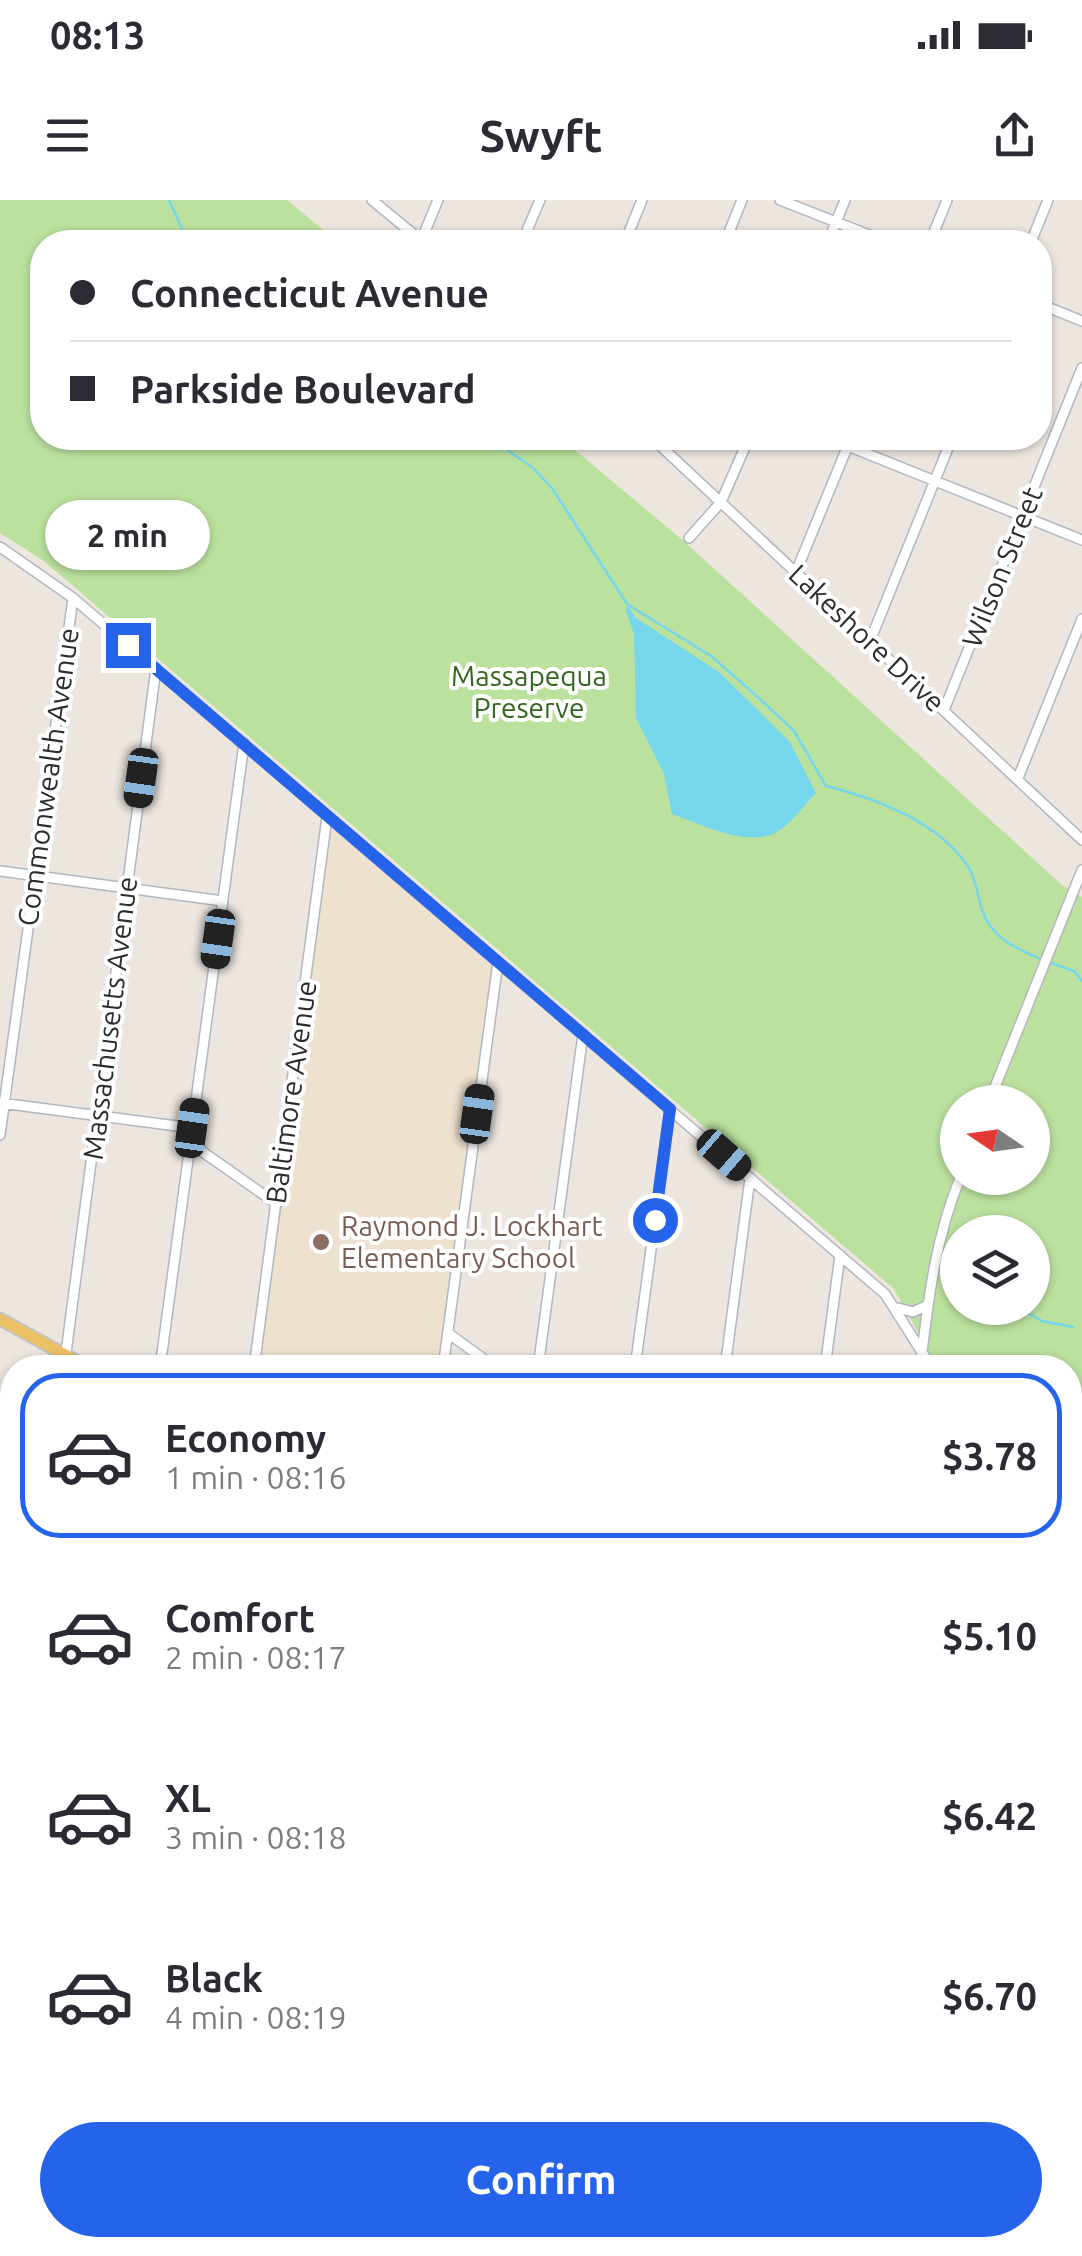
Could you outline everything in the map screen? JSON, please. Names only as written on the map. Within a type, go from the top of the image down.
[{"type":"main road","points":[[0,1320],[66,1354]]},
{"type":"street","points":[[372,200],[408,230]]},
{"type":"street","points":[[427,230],[438,200]]},
{"type":"street","points":[[527,230],[540,200]]},
{"type":"street","points":[[630,230],[642,200]]},
{"type":"street","points":[[731,230],[742,200]]},
{"type":"street","points":[[780,200],[856,230]]},
{"type":"street","points":[[833,230],[845,200]]},
{"type":"street","points":[[935,230],[947,200]]},
{"type":"street","points":[[1036,230],[1048,200]]},
{"type":"street","points":[[1052,309],[1082,321]]},
{"type":"street","name":"Wilson Street","points":[[1052,442],[1082,368]]},
{"type":"street","name":"Lakeshore Drive","points":[[665,450],[1082,840]]},
{"type":"street","points":[[689,538],[721,502],[743,450]]},
{"type":"street","points":[[796,572],[845,450]]},
{"type":"street","points":[[868,450],[1082,540]]},
{"type":"street","points":[[870,641],[947,450]]},
{"type":"street","name":"Wilson Street","points":[[944,710],[1049,450]]},
{"type":"street","points":[[0,548],[72,598],[156,668],[840,1255],[895,1306],[926,1355]]},
{"type":"street","name":"Commonwealth Avenue","points":[[0,1134],[72,598]]},
{"type":"street","points":[[1018,778],[1082,619]]},
{"type":"street","name":"Massachusetts Avenue","points":[[66,1354],[156,668]]},
{"type":"street","points":[[162,1355],[244,744]]},
{"type":"street","name":"Baltimore Avenue","points":[[256,1355],[327,817]]},
{"type":"street","points":[[996,1085],[1082,870]]},
{"type":"street","points":[[0,871],[222,901]]},
{"type":"street","points":[[445,1355],[498,962]]},
{"type":"street","points":[[540,1355],[582,1034]]},
{"type":"street","points":[[2,1103],[192,1128]]},
{"type":"street","points":[[637,1355],[670,1109]]},
{"type":"street","points":[[190,1143],[276,1204]]},
{"type":"street","points":[[727,1355],[750,1178]]},
{"type":"street","points":[[921,1355],[941,1229],[954,1195]]},
{"type":"street","points":[[826,1355],[840,1255]]},
{"type":"street","points":[[895,1306],[913,1312],[928,1306]]},
{"type":"street","points":[[448,1333],[478,1355]]},
{"type":"shaded area","points":[[331,827],[495,963],[442,1355],[261,1355]]},
{"type":"green space","name":"Massapequa Preserve","points":[[0,200],[287,200],[323,230],[30,230],[30,450],[575,450],[686,543],[1062,885],[1082,897],[1082,1355],[930,1355],[894,1289],[44,561],[0,533]]},
{"type":"water","points":[[627,604],[636,618],[719,672],[790,742],[816,793],[774,834],[743,837],[672,814],[664,774],[636,718],[634,634]]},
{"type":"waterway","points":[[169,200],[183,230]]},
{"type":"waterway","points":[[507,450],[532,467],[552,488],[627,604],[711,656],[760,699],[794,731],[826,786],[887,806],[943,838],[970,870],[991,927],[1014,947],[1043,960]]},
{"type":"waterway","points":[[1051,963],[1074,971],[1082,981]]},
{"type":"waterway","points":[[1050,1323],[1073,1327]]},
{"type":"place","name":"Raymond J. Lockhart Elementary School","points":[[321,1242]]},
{"type":"route","points":[[128,645],[670,1109],[655,1220]]}]
